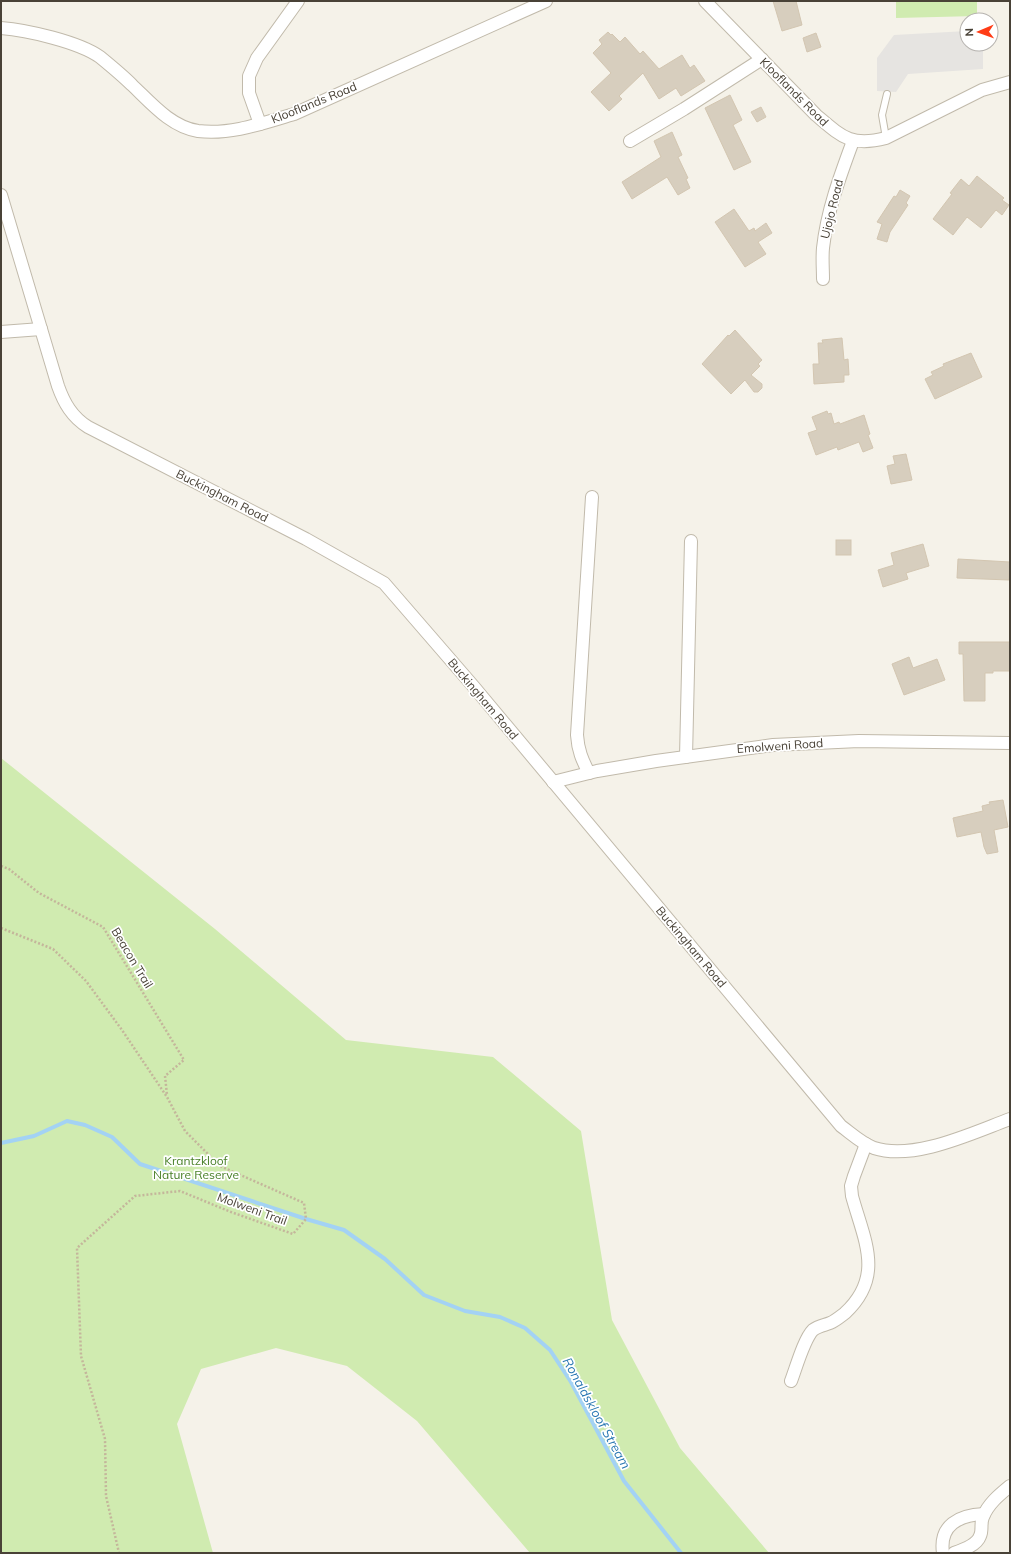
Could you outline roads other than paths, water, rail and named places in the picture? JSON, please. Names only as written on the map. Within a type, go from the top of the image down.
[{"type":"street","points":[[260,124],[249,93],[249,76],[261,51],[298,1]]},
{"type":"street","name":"Klooflands Road","points":[[1,28],[60,40],[82,47],[98,56],[130,83],[158,110],[176,124],[198,131],[225,132],[294,114],[546,1]]},
{"type":"street","name":"Klooflands Road","points":[[705,1],[816,115],[835,131],[853,141],[873,141],[886,138],[982,90],[1010,82]]},
{"type":"street","points":[[630,141],[684,109],[762,59]]},
{"type":"street","name":"Ujojo Road","points":[[823,279],[823,250],[826,227],[840,175],[853,141]]},
{"type":"street","name":"Buckingham Road","points":[[1,195],[64,403],[79,421],[306,539],[384,583],[474,687],[841,1126],[859,1141],[866,1144],[886,1151],[908,1151],[929,1148],[1010,1119]]},
{"type":"street","points":[[1,332],[41,329]]},
{"type":"street","points":[[589,773],[582,761],[578,748],[577,735],[592,497]]},
{"type":"street","points":[[686,756],[691,541]]},
{"type":"street","name":"Emolweni Road","points":[[553,782],[589,773],[686,756],[772,745],[859,741],[1010,743]]},
{"type":"street","points":[[791,1381],[807,1339],[813,1330],[830,1323],[844,1314],[857,1301],[866,1283],[869,1270],[869,1257],[852,1196],[851,1186],[866,1144]]},
{"type":"street","points":[[954,1553],[976,1542],[980,1536],[982,1518],[984,1514],[996,1498],[1010,1486]]},
{"type":"street","points":[[943,1553],[942,1544],[944,1533],[954,1522],[971,1515],[984,1514]]},
{"type":"lane","points":[[886,138],[882,115],[887,94]]},
{"type":"waterway","name":"Ronaldskloof Stream","points":[[1,1143],[34,1136],[67,1121],[85,1125],[112,1137],[140,1164],[306,1219],[344,1230],[385,1259],[424,1295],[465,1311],[500,1317],[525,1328],[550,1350],[571,1382],[624,1481],[681,1553]]},
{"type":"park label","name":"Krantzkloof Nature Reserve","points":[[196,1168]]}]
